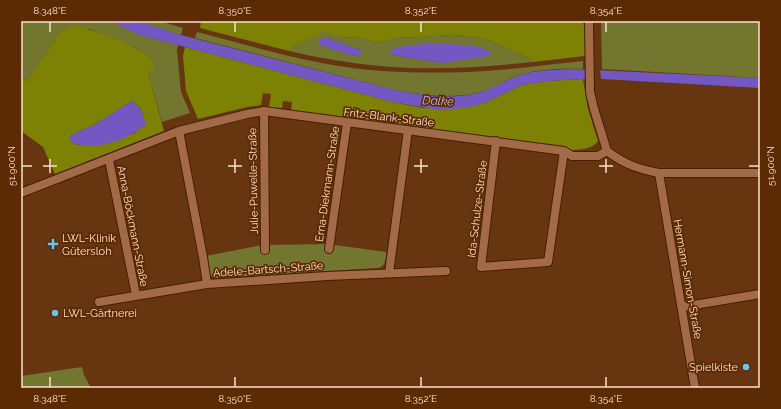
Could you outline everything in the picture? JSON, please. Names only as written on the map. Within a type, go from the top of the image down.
[{"type":"street","points":[[589,21],[590,84],[594,109],[608,151],[622,162],[647,171],[659,173],[760,173]]},
{"type":"street","name":"Fritz-Blank-Straße","points":[[21,193],[109,160],[179,131],[247,114],[264,112],[564,151],[572,156],[598,156],[608,151]]},
{"type":"street","name":"Julie-Puwelle-Straße","points":[[264,112],[265,250]]},
{"type":"street","name":"Erna-Diekmann-Straße","points":[[329,249],[347,123]]},
{"type":"street","points":[[389,273],[408,130]]},
{"type":"street","name":"Adele-Bartsch-Straße","points":[[179,131],[207,284],[446,271]]},
{"type":"street","name":"Ida-Schulze-Straße","points":[[496,142],[481,267],[548,262],[564,151]]},
{"type":"street","name":"Anna-Böckmann-Straße","points":[[109,160],[136,295]]},
{"type":"street","name":"Hermann-Simon-Straße","points":[[659,173],[695,388]]},
{"type":"street","name":"Anna-Böckmann-Straße","points":[[99,302],[207,284]]},
{"type":"street","points":[[682,307],[760,294]]},
{"type":"green space","points":[[21,21],[110,21],[140,35],[178,45],[177,50],[181,92],[190,113],[162,122],[148,72],[151,59],[136,48],[90,29],[60,32],[27,81],[21,79]]},
{"type":"green space","points":[[137,21],[159,21],[183,28],[181,35]]},
{"type":"green space","points":[[601,21],[760,21],[760,78],[602,69]]},
{"type":"green space","points":[[323,30],[341,37],[362,38],[376,43],[398,38],[453,35],[478,37],[493,42],[529,58],[533,62],[457,68],[380,66],[323,58],[289,51],[292,47]],"holes":[[[324,37],[361,50],[361,54],[354,56],[321,45]],[[389,52],[450,60],[443,63],[393,55]]]},
{"type":"green space","points":[[197,32],[289,56],[359,69],[409,72],[460,72],[511,69],[583,61],[583,69],[551,69],[535,71],[514,77],[488,90],[467,95],[426,95],[395,90],[195,38]]},
{"type":"green space","points":[[328,244],[386,252],[385,262],[382,266],[377,268],[217,278],[212,277],[209,272],[206,256],[262,245]]},
{"type":"green space","points":[[82,367],[84,375],[91,388],[21,388],[21,376]]},
{"type":"shaded area","points":[[201,21],[582,21],[585,27],[585,56],[533,62],[529,58],[478,37],[453,35],[398,38],[376,43],[362,38],[341,37],[323,31],[292,47],[289,51],[200,28]]},
{"type":"shaded area","points":[[73,25],[81,27],[125,43],[144,53],[150,58],[153,62],[155,70],[148,72],[164,131],[55,174],[43,147],[21,131],[21,79],[27,81],[60,32]],"holes":[[[132,101],[140,108],[146,124],[133,134],[83,145],[73,144],[70,139],[71,135],[94,125]]]},
{"type":"shaded area","points":[[185,47],[393,102],[423,108],[482,104],[522,85],[547,81],[583,79],[588,109],[598,141],[590,147],[573,150],[291,110],[292,102],[283,101],[282,108],[269,107],[271,94],[263,93],[261,105],[198,119],[186,91],[183,56]]},
{"type":"water","name":"Dalke","points":[[110,21],[137,21],[181,35],[395,90],[426,95],[468,95],[494,87],[526,73],[546,70],[572,69],[760,78],[760,88],[602,79],[547,81],[522,85],[482,104],[463,108],[439,110],[393,102],[140,35]]},
{"type":"water","points":[[324,37],[361,50],[362,54],[354,56],[320,45],[319,41]]},
{"type":"water","points":[[421,44],[447,44],[479,47],[487,50],[491,54],[488,56],[443,63],[393,55],[389,52],[400,47]]},
{"type":"water","points":[[132,101],[140,108],[146,124],[140,129],[120,140],[106,144],[92,146],[73,144],[70,139],[71,135],[94,125]]},
{"type":"pier","points":[[585,67],[600,67],[601,81],[596,81],[596,79],[595,81],[585,81]]},
{"type":"place","name":"LWL-Klinik Gütersloh","points":[[53,244]]},
{"type":"place","name":"LWL-Gärtnerei","points":[[55,313]]},
{"type":"place","name":"Spielkiste","points":[[746,367]]}]
